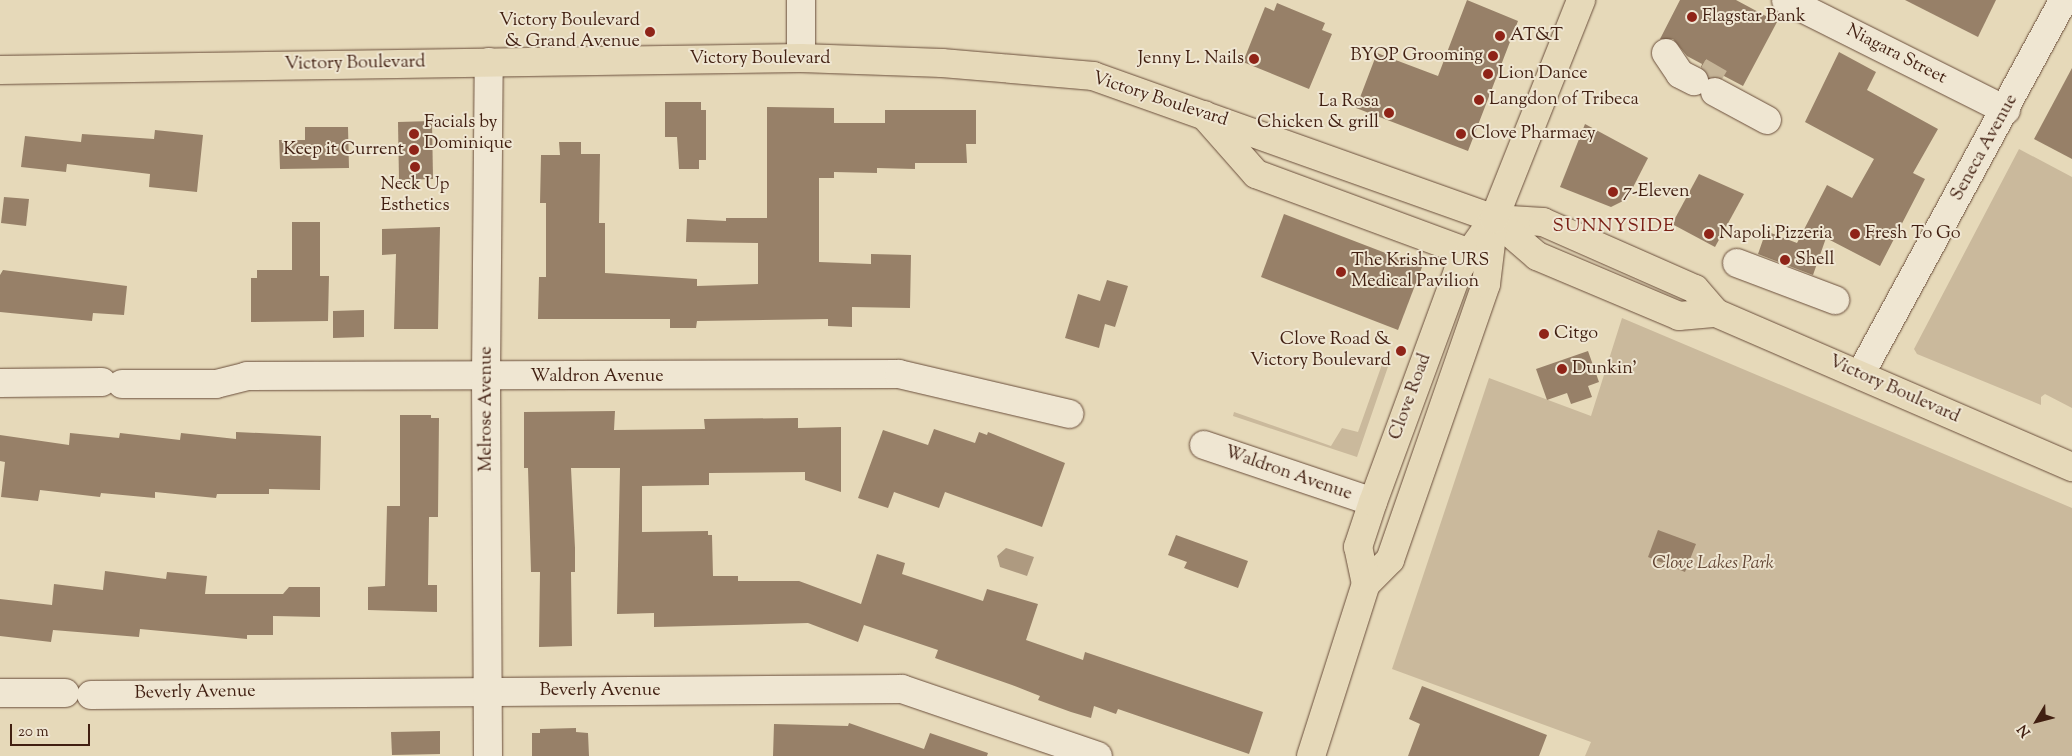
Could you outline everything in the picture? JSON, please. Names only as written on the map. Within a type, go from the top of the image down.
[{"type":"main road","name":"Clove Road","points":[[1311,756],[1366,584],[1390,560],[1486,284],[1494,219],[1581,0]]},
{"type":"main road","name":"Victory Boulevard","points":[[0,70],[802,58],[942,63],[1093,76],[1202,112],[1494,219],[1537,256],[1680,316],[1716,312],[2072,467]]},
{"type":"main road","points":[[1202,112],[1256,174],[1469,253]]},
{"type":"main road","name":"Clove Road","points":[[1366,584],[1358,547],[1373,502],[1459,268],[1494,219]]},
{"type":"street","points":[[801,0],[802,58]]},
{"type":"street","name":"Niagara Street","points":[[1786,0],[2006,110]]},
{"type":"street","name":"Seneca Avenue","points":[[1860,375],[2006,110],[2064,0]]},
{"type":"street","points":[[1666,53],[1680,74],[1707,82],[1770,116]]},
{"type":"street","name":"Melrose Avenue","points":[[488,756],[486,377],[489,62]]},
{"type":"street","points":[[1737,263],[1835,300]]},
{"type":"street","name":"Waldron Avenue","points":[[0,383],[216,384],[247,376],[486,377],[899,374],[1069,414]]},
{"type":"street","name":"Waldron Avenue","points":[[1204,446],[1373,502]]},
{"type":"street","name":"Beverly Avenue","points":[[0,693],[902,689],[1098,756]]},
{"type":"green space","points":[[2019,149],[2072,177],[2072,408],[2045,394],[2041,397],[2041,405],[1917,354],[1914,349]]},
{"type":"green space","name":"Clove Lakes Park","points":[[1622,318],[2072,508],[2072,756],[1585,756],[1591,742],[1392,669],[1489,378],[1591,416]]},
{"type":"green space","points":[[1385,356],[1391,358],[1357,457],[1233,416],[1234,412],[1331,446],[1342,428],[1358,432]]},
{"type":"shaded area","points":[[1006,548],[1034,557],[1027,576],[1000,567],[997,556]]},
{"type":"building","points":[[1467,0],[1518,21],[1468,151],[1356,108],[1377,53],[1438,76]]},
{"type":"building","points":[[1680,0],[1736,0],[1777,22],[1743,86],[1724,76],[1709,78],[1701,67],[1702,64],[1687,56],[1673,39],[1660,39]]},
{"type":"building","points":[[1905,0],[1996,0],[1978,37]]},
{"type":"building","points":[[1277,3],[1325,23],[1322,30],[1332,34],[1309,89],[1243,62],[1265,7],[1274,11]]},
{"type":"building","points":[[1839,52],[1876,72],[1867,90],[1938,129],[1913,173],[1925,179],[1880,266],[1826,238],[1813,275],[1758,254],[1766,231],[1797,243],[1827,185],[1852,198],[1874,159],[1805,122]]},
{"type":"building","points":[[2072,68],[2072,159],[2034,139]]},
{"type":"building","points":[[665,102],[701,102],[701,110],[706,110],[706,160],[699,160],[699,169],[679,169],[677,137],[665,137]]},
{"type":"building","points":[[767,107],[834,108],[834,123],[885,123],[885,110],[976,110],[976,144],[966,144],[967,163],[915,163],[915,169],[877,168],[877,173],[834,172],[834,178],[819,178],[819,262],[871,264],[871,254],[911,255],[910,308],[852,307],[852,327],[828,326],[828,319],[697,321],[696,328],[670,328],[670,319],[538,319],[539,277],[546,277],[546,203],[540,203],[541,155],[560,155],[559,142],[581,142],[581,154],[600,154],[599,223],[605,223],[605,273],[697,279],[697,286],[758,284],[758,243],[686,242],[687,219],[726,221],[726,218],[767,218]]},
{"type":"building","points":[[432,121],[433,179],[399,180],[398,122]]},
{"type":"building","points":[[1585,124],[1648,158],[1627,199],[1611,207],[1560,187]]},
{"type":"building","points":[[305,127],[348,127],[349,168],[280,169],[279,140],[305,140]]},
{"type":"building","points":[[155,130],[203,135],[197,192],[149,187],[150,174],[67,164],[66,172],[21,167],[25,136],[81,142],[82,134],[154,139]]},
{"type":"building","points":[[1699,174],[1744,194],[1715,247],[1672,224]]},
{"type":"building","points":[[4,197],[29,199],[26,226],[1,223]]},
{"type":"building","name":"The Krishne URS Medical Pavilion","points":[[1284,214],[1422,267],[1398,330],[1261,277]]},
{"type":"building","points":[[292,222],[320,222],[320,276],[329,276],[328,321],[251,322],[251,278],[257,278],[257,270],[292,270]]},
{"type":"building","points":[[440,227],[438,329],[394,329],[396,254],[382,255],[382,229]]},
{"type":"building","points":[[3,270],[127,286],[124,315],[93,313],[92,321],[0,312],[0,275]]},
{"type":"building","points":[[1107,280],[1128,286],[1115,327],[1105,324],[1099,348],[1065,338],[1078,294],[1100,301]]},
{"type":"building","points":[[364,310],[364,337],[333,338],[333,311]]},
{"type":"building","points":[[1588,351],[1599,382],[1588,386],[1592,397],[1571,404],[1567,393],[1547,400],[1536,369]]},
{"type":"building","points":[[615,411],[614,430],[705,429],[704,419],[798,418],[798,428],[841,427],[841,492],[805,480],[805,472],[709,473],[709,485],[642,486],[642,532],[708,531],[708,535],[712,535],[713,576],[738,576],[738,581],[799,581],[861,604],[877,554],[905,563],[902,574],[983,601],[987,589],[1038,604],[1026,640],[1083,660],[1085,652],[1263,712],[1249,754],[1118,709],[1116,714],[1094,706],[1091,718],[1071,712],[1038,700],[1040,696],[935,658],[938,650],[864,625],[858,642],[808,623],[654,627],[654,613],[617,614],[620,468],[571,468],[575,548],[575,572],[571,572],[572,646],[539,647],[540,572],[531,572],[528,468],[524,468],[524,412]]},
{"type":"building","points":[[400,415],[431,415],[431,418],[439,418],[438,517],[429,517],[428,585],[437,585],[437,612],[368,610],[368,587],[385,586],[387,506],[400,506]]},
{"type":"building","points":[[934,429],[975,443],[979,432],[987,435],[988,432],[1065,463],[1042,527],[945,492],[939,508],[894,492],[888,508],[858,498],[883,430],[928,445]]},
{"type":"building","points":[[236,432],[321,436],[320,490],[269,489],[269,494],[217,494],[216,498],[155,492],[155,498],[101,493],[100,497],[40,490],[38,501],[1,497],[5,462],[0,461],[0,435],[69,445],[70,433],[119,438],[120,433],[180,440],[181,433],[236,439]]},
{"type":"building","points":[[1658,530],[1696,544],[1685,572],[1648,557]]},
{"type":"building","points":[[1176,535],[1248,561],[1238,588],[1184,568],[1187,562],[1168,555]]},
{"type":"building","points":[[105,571],[166,579],[167,572],[207,576],[205,594],[283,594],[289,587],[320,587],[320,617],[273,616],[273,635],[247,635],[247,639],[140,629],[139,637],[53,630],[51,642],[0,636],[0,599],[52,605],[54,584],[103,590]]},
{"type":"building","points":[[1422,686],[1547,735],[1539,756],[1408,756],[1420,724],[1409,719]]},
{"type":"building","points":[[849,723],[924,749],[930,733],[988,753],[987,756],[773,756],[774,724],[848,726]]},
{"type":"building","points":[[576,728],[576,732],[588,733],[589,756],[532,756],[532,733],[540,733],[540,729]]},
{"type":"building","points":[[440,731],[440,754],[392,755],[391,732]]},
{"type":"tunnel","points":[[1699,71],[1720,83]]},
{"type":"place","name":"Flagstar Bank","points":[[1692,17]]},
{"type":"place","name":"Victory Boulevard & Grand Avenue","points":[[650,32]]},
{"type":"place","name":"AT&T","points":[[1500,36]]},
{"type":"place","name":"BYOP Grooming","points":[[1493,56]]},
{"type":"place","name":"Jenny L. Nails","points":[[1254,59]]},
{"type":"place","name":"Lion Dance","points":[[1488,74]]},
{"type":"place","name":"Langdon of Tribeca","points":[[1479,100]]},
{"type":"place","name":"La Rosa Chicken & grill","points":[[1389,113]]},
{"type":"place","name":"Facials by Dominique","points":[[414,134]]},
{"type":"place","name":"Clove Pharmacy","points":[[1461,134]]},
{"type":"place","name":"Keep it Current","points":[[414,150]]},
{"type":"place","name":"Neck Up Esthetics","points":[[415,167]]},
{"type":"place","name":"7-Eleven","points":[[1613,192]]},
{"type":"place","name":"Napoli Pizzeria","points":[[1709,234]]},
{"type":"place","name":"Fresh To Go","points":[[1855,234]]},
{"type":"place","name":"Shell","points":[[1785,260]]},
{"type":"place","name":"The Krishne URS Medical Pavilion","points":[[1341,272]]},
{"type":"place","name":"Citgo","points":[[1544,334]]},
{"type":"place","name":"Clove Road & Victory Boulevard","points":[[1401,351]]},
{"type":"place","name":"Dunkin'","points":[[1562,369]]},
{"type":"district","name":"SUNNYSIDE","points":[[1614,227]]}]
